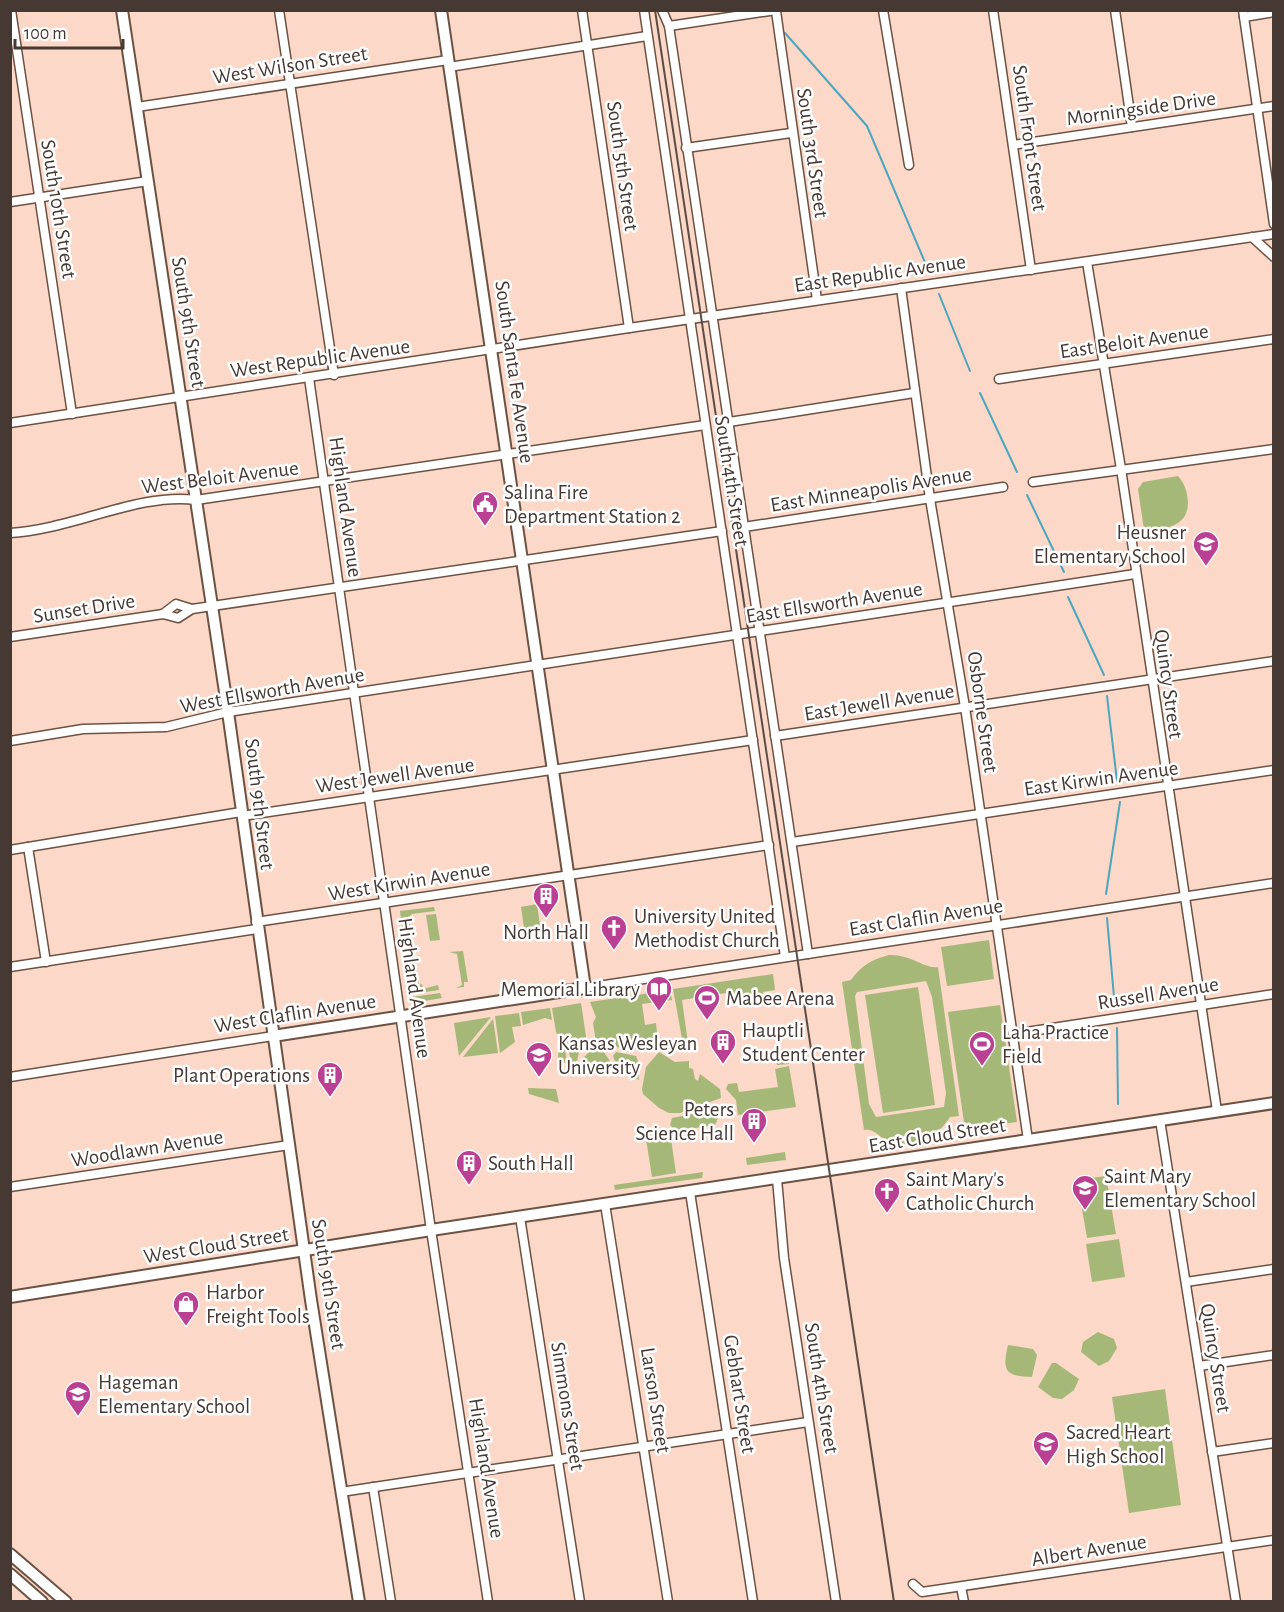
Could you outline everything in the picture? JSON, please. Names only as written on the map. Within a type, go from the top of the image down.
[{"type":"main road","name":"South 9th Street","points":[[122,10],[228,712],[256,926],[304,1250],[359,1602]]},
{"type":"main road","name":"South Santa Fe Avenue","points":[[441,10],[585,988]]},
{"type":"main road","name":"West Claflin Avenue","points":[[273,1036],[585,988]]},
{"type":"main road","name":"East Cloud Street","points":[[606,1204],[1274,1103]]},
{"type":"main road","name":"West Cloud Street","points":[[10,1296],[606,1204]]},
{"type":"main road","points":[[10,1554],[66,1602]]},
{"type":"main road","points":[[10,1574],[42,1602]]},
{"type":"street","name":"South 10th Street","points":[[11,10],[72,414]]},
{"type":"street","points":[[279,10],[334,375]]},
{"type":"street","name":"South 5th Street","points":[[582,10],[629,327]]},
{"type":"street","name":"South 4th Street","points":[[644,10],[785,957]]},
{"type":"street","name":"South 4th Street","points":[[662,10],[669,26],[808,954]]},
{"type":"street","points":[[669,26],[776,10]]},
{"type":"street","name":"South 3rd Street","points":[[776,10],[791,133],[817,300]]},
{"type":"street","points":[[883,10],[909,165]]},
{"type":"street","name":"South Front Street","points":[[993,10],[1031,270]]},
{"type":"street","points":[[1115,10],[1132,127]]},
{"type":"street","points":[[1274,12],[1243,14],[1255,109],[1274,224]]},
{"type":"street","name":"West Wilson Street","points":[[137,107],[647,36]]},
{"type":"street","name":"Morningside Drive","points":[[1013,145],[1274,106]]},
{"type":"street","points":[[686,148],[791,133]]},
{"type":"street","points":[[10,202],[148,181]]},
{"type":"street","name":"East Republic Avenue","points":[[492,351],[629,327],[1274,234]]},
{"type":"street","points":[[1252,237],[1274,257]]},
{"type":"street","name":"Quincy Street","points":[[1087,262],[1121,469],[1150,681],[1217,1111]]},
{"type":"street","name":"Osborne Street","points":[[901,288],[914,393],[964,707],[1028,1140]]},
{"type":"street","name":"East Beloit Avenue","points":[[999,379],[1274,339]]},
{"type":"street","name":"West Republic Avenue","points":[[10,423],[492,351]]},
{"type":"street","name":"Highland Avenue","points":[[309,378],[431,1230],[470,1472],[488,1602]]},
{"type":"street","points":[[729,422],[914,393]]},
{"type":"street","points":[[507,455],[705,424]]},
{"type":"street","points":[[1033,482],[1274,449]]},
{"type":"street","name":"West Beloit Avenue","points":[[10,533],[56,528],[134,506],[185,499],[196,501],[507,455]]},
{"type":"street","name":"East Minneapolis Avenue","points":[[744,527],[1003,487]]},
{"type":"street","points":[[523,560],[722,531]]},
{"type":"street","name":"Sunset Drive","points":[[10,638],[163,614],[178,618],[192,609],[523,560]]},
{"type":"street","name":"East Ellsworth Avenue","points":[[539,666],[1135,574]]},
{"type":"street","name":"Sunset Drive","points":[[163,614],[176,604],[192,609]]},
{"type":"street","name":"East Jewell Avenue","points":[[775,736],[1274,661]]},
{"type":"street","name":"West Ellsworth Avenue","points":[[10,741],[83,729],[166,727],[228,712],[539,666]]},
{"type":"street","points":[[554,770],[753,740]]},
{"type":"street","name":"West Jewell Avenue","points":[[10,850],[241,814],[554,770]]},
{"type":"street","name":"East Kirwin Avenue","points":[[792,842],[1274,770]]},
{"type":"street","points":[[568,875],[769,845]]},
{"type":"street","points":[[28,847],[46,962]]},
{"type":"street","name":"West Kirwin Avenue","points":[[10,967],[385,903],[568,875]]},
{"type":"street","name":"East Claflin Avenue","points":[[585,988],[1274,883]]},
{"type":"street","name":"Russell Avenue","points":[[1013,1034],[1274,994]]},
{"type":"street","name":"West Claflin Avenue","points":[[10,1077],[273,1036]]},
{"type":"street","name":"Quincy Street","points":[[1160,1120],[1236,1602]]},
{"type":"street","name":"Woodlawn Avenue","points":[[10,1187],[289,1145]]},
{"type":"street","name":"South 4th Street","points":[[777,1179],[784,1258],[836,1602]]},
{"type":"street","name":"Gebhart Street","points":[[690,1192],[753,1602]]},
{"type":"street","name":"Larson Street","points":[[606,1204],[668,1602]]},
{"type":"street","name":"Simmons Street","points":[[520,1217],[580,1602]]},
{"type":"street","points":[[1186,1282],[1274,1269]]},
{"type":"street","points":[[1199,1366],[1274,1355]]},
{"type":"street","points":[[341,1492],[808,1422]]},
{"type":"street","points":[[1212,1452],[1274,1443]]},
{"type":"street","points":[[373,1487],[392,1602]]},
{"type":"street","name":"Albert Avenue","points":[[912,1584],[922,1592],[1274,1540]]},
{"type":"street","points":[[961,1587],[964,1602]]},
{"type":"green space","points":[[1178,476],[1188,498],[1184,517],[1167,528],[1144,530],[1138,489],[1143,482]]},
{"type":"green space","points":[[537,904],[541,932],[525,935],[521,907]]},
{"type":"green space","points":[[434,907],[435,911],[412,914],[409,917],[414,957],[406,958],[400,911]]},
{"type":"green space","points":[[436,914],[440,940],[430,941],[426,915]]},
{"type":"green space","points":[[989,940],[994,979],[947,986],[941,947]]},
{"type":"green space","points":[[463,951],[468,982],[464,982],[464,987],[456,988],[462,985],[457,954],[449,952]]},
{"type":"green space","points":[[897,955],[928,966],[938,967],[959,1116],[950,1117],[937,1132],[912,1143],[894,1142],[884,1139],[873,1131],[864,1130],[842,982],[851,980],[863,967],[883,957]],"holes":[[[926,981],[932,997],[946,1093],[944,1107],[876,1117],[869,1104],[855,996],[857,992]]]},
{"type":"green space","points":[[415,958],[419,985],[422,984],[423,989],[438,985],[439,990],[412,994],[407,960]]},
{"type":"green space","points":[[773,974],[775,990],[763,992],[764,998],[727,1003],[726,993],[682,1000],[688,1043],[683,1044],[673,989]]},
{"type":"green space","points":[[918,987],[935,1105],[883,1113],[865,995]]},
{"type":"green space","points":[[670,990],[672,1000],[642,1004],[645,1025],[656,1023],[658,1042],[656,1045],[625,1049],[606,1041],[596,1042],[593,1023],[596,1017],[590,1002]]},
{"type":"green space","points":[[440,993],[442,998],[413,1003],[412,997]]},
{"type":"green space","points":[[581,1003],[587,1043],[579,1052],[577,1061],[572,1062],[566,1044],[556,1032],[552,1008]]},
{"type":"green space","name":"Laha Practice Field","points":[[1000,1005],[1017,1122],[965,1129],[948,1012]]},
{"type":"green space","points":[[550,1008],[552,1020],[545,1018],[523,1025],[521,1012]]},
{"type":"green space","points":[[519,1013],[521,1026],[512,1027],[515,1042],[500,1053],[495,1016]]},
{"type":"green space","points":[[491,1017],[459,1056],[454,1023]]},
{"type":"green space","points":[[493,1019],[498,1053],[463,1057]]},
{"type":"green space","points":[[559,1040],[565,1050],[567,1062],[563,1063],[558,1058]]},
{"type":"green space","points":[[592,1049],[603,1051],[610,1061],[609,1070],[602,1076],[604,1068],[595,1060],[589,1064],[587,1077],[582,1070],[583,1058]]},
{"type":"green space","points":[[784,1049],[789,1064],[777,1065],[774,1050]]},
{"type":"green space","points":[[616,1052],[636,1056],[639,1064],[637,1064],[639,1080],[618,1069],[613,1056]]},
{"type":"green space","points":[[659,1052],[675,1062],[689,1061],[689,1068],[693,1069],[695,1079],[698,1081],[700,1074],[720,1089],[721,1098],[680,1113],[669,1113],[659,1108],[643,1094],[642,1089],[646,1067]]},
{"type":"green space","points":[[789,1066],[796,1107],[738,1115],[736,1100],[726,1089],[728,1084],[737,1083],[739,1092],[778,1087],[775,1069]]},
{"type":"green space","points":[[528,1088],[556,1089],[559,1103],[529,1094]]},
{"type":"green space","points":[[708,1108],[717,1111],[718,1118],[715,1125],[676,1131],[670,1125],[672,1118],[698,1113]]},
{"type":"green space","points":[[667,1130],[673,1135],[671,1139],[676,1173],[652,1177],[646,1139]]},
{"type":"green space","points":[[785,1152],[786,1160],[747,1165],[746,1158]]},
{"type":"green space","points":[[703,1172],[702,1178],[615,1190],[614,1185]]},
{"type":"green space","points":[[1106,1176],[1116,1234],[1087,1238],[1077,1180]]},
{"type":"green space","points":[[1119,1239],[1125,1277],[1092,1282],[1086,1244]]},
{"type":"green space","points":[[1098,1332],[1114,1339],[1117,1348],[1109,1361],[1099,1366],[1081,1352],[1083,1342]]},
{"type":"green space","points":[[1008,1345],[1033,1349],[1037,1355],[1032,1377],[1016,1375],[1008,1370],[1005,1361]]},
{"type":"green space","points":[[1052,1363],[1056,1363],[1079,1379],[1074,1390],[1062,1399],[1053,1398],[1038,1387]]},
{"type":"green space","points":[[1165,1389],[1181,1505],[1129,1513],[1112,1397]]},
{"type":"waterway","points":[[785,33],[867,126],[927,267]]},
{"type":"waterway","points":[[939,294],[970,371]]},
{"type":"waterway","points":[[980,393],[1017,472]]},
{"type":"waterway","points":[[1027,495],[1064,572]]},
{"type":"waterway","points":[[1068,597],[1104,675]]},
{"type":"waterway","points":[[1107,696],[1117,781]]},
{"type":"waterway","points":[[1106,894],[1120,802]]},
{"type":"waterway","points":[[1107,918],[1115,1008]]},
{"type":"waterway","points":[[1117,1028],[1118,1104]]},
{"type":"railway","points":[[655,10],[894,1602]]},
{"type":"place","name":"Salina Fire Department Station 2","points":[[485,527]]},
{"type":"place","name":"Heusner Elementary School","points":[[1206,567]]},
{"type":"place","name":"North Hall","points":[[546,919]]},
{"type":"place","name":"University United Methodist Church","points":[[614,951]]},
{"type":"place","name":"Memorial Library","points":[[659,1012]]},
{"type":"place","name":"Mabee Arena","points":[[707,1021]]},
{"type":"place","name":"Hauptli Student Center","points":[[723,1065]]},
{"type":"place","name":"Laha Practice Field","points":[[982,1067]]},
{"type":"place","name":"Kansas Wesleyan University","points":[[539,1078]]},
{"type":"place","name":"Plant Operations","points":[[330,1098]]},
{"type":"place","name":"Peters Science Hall","points":[[754,1144]]},
{"type":"place","name":"South Hall","points":[[469,1186]]},
{"type":"place","name":"Saint Mary Elementary School","points":[[1085,1211]]},
{"type":"place","name":"Saint Mary's Catholic Church","points":[[887,1214]]},
{"type":"place","name":"Harbor Freight Tools","points":[[186,1327]]},
{"type":"place","name":"Hageman Elementary School","points":[[78,1417]]},
{"type":"place","name":"Sacred Heart High School","points":[[1046,1467]]}]
